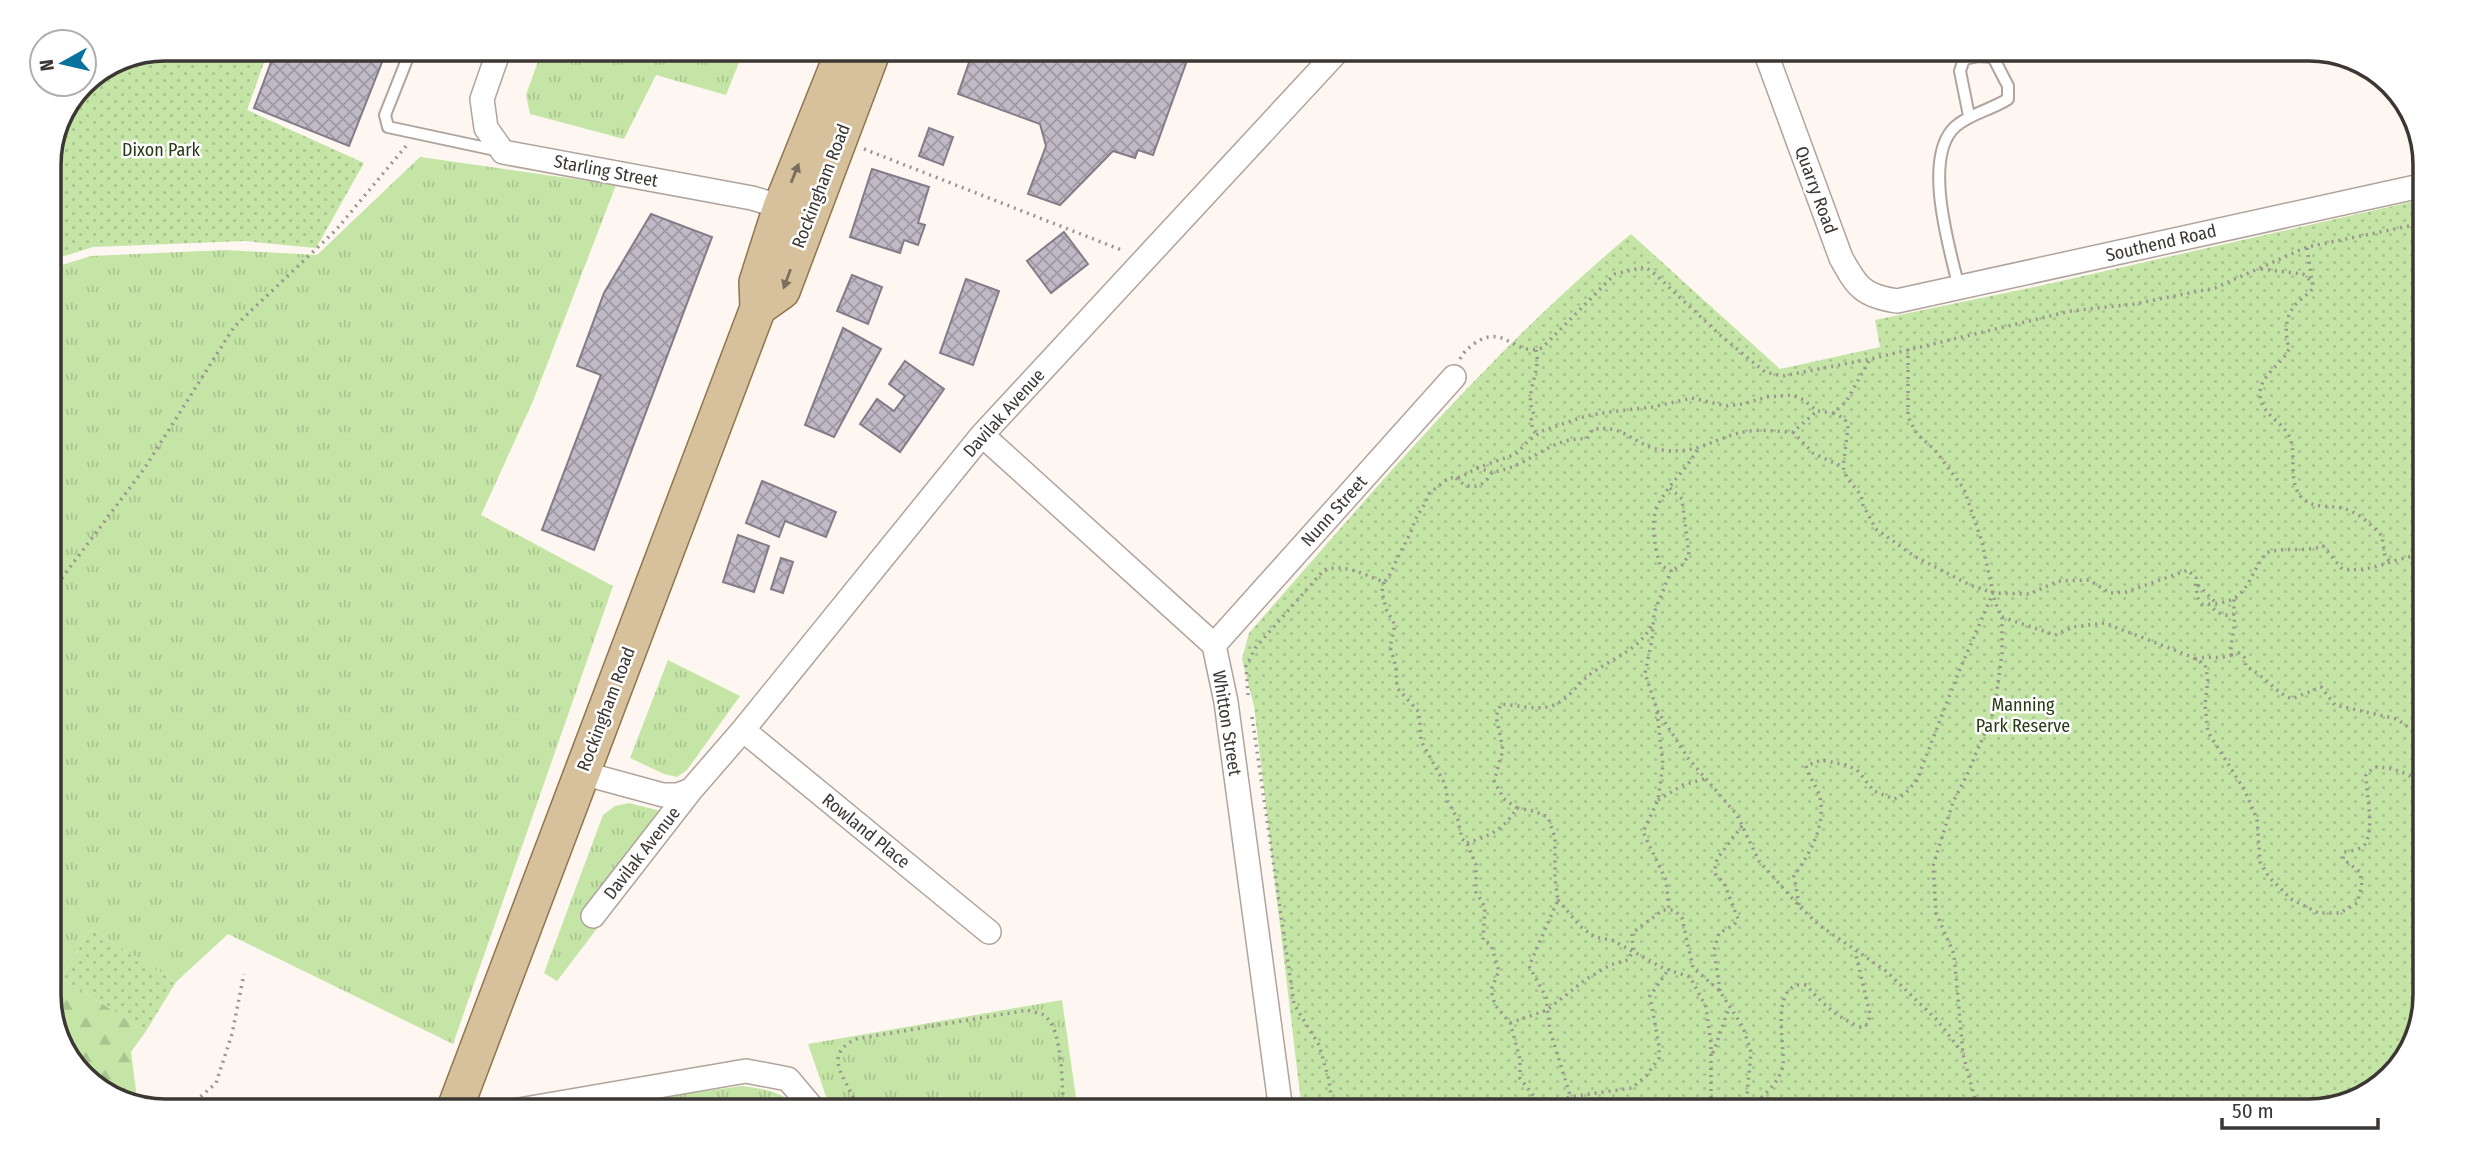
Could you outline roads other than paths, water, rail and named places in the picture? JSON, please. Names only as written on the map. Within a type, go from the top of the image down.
[{"type":"main road","name":"Rockingham Road","points":[[463,1099],[582,772],[758,308],[782,291],[796,211],[840,61]]},
{"type":"main road","name":"Rockingham Road","points":[[796,211],[868,61]]},
{"type":"street","points":[[495,61],[482,99],[486,128],[503,152]]},
{"type":"street","name":"Davilak Avenue","points":[[593,916],[691,790],[743,730],[982,435],[1329,61]]},
{"type":"street","name":"Quarry Road","points":[[1769,61],[1841,258],[1856,285],[1876,298],[1897,301]]},
{"type":"street","name":"Starling Street","points":[[503,152],[752,198],[796,211]]},
{"type":"street","name":"Southend Road","points":[[1897,301],[2413,187]]},
{"type":"street","name":"Nunn Street","points":[[1214,645],[1454,377]]},
{"type":"street","name":"Whitton Street","points":[[982,435],[1214,645],[1226,702],[1279,1099]]},
{"type":"street","name":"Rowland Place","points":[[743,730],[989,932]]},
{"type":"street","name":"Davilak Avenue","points":[[582,772],[663,795],[678,795],[691,790]]},
{"type":"street","points":[[583,1099],[746,1071],[788,1079],[805,1099]]},
{"type":"lane","points":[[406,61],[386,115],[388,127],[503,152]]},
{"type":"lane","points":[[1963,61],[1960,71],[1969,116]]},
{"type":"lane","points":[[1959,288],[1940,206],[1941,153],[1952,129],[1969,116],[1998,106],[2008,99],[2008,86],[1995,61]]},
{"type":"park label","name":"Dixon Park","points":[[161,150]]},
{"type":"park label","name":"Manning Park Reserve","points":[[2023,715]]}]
